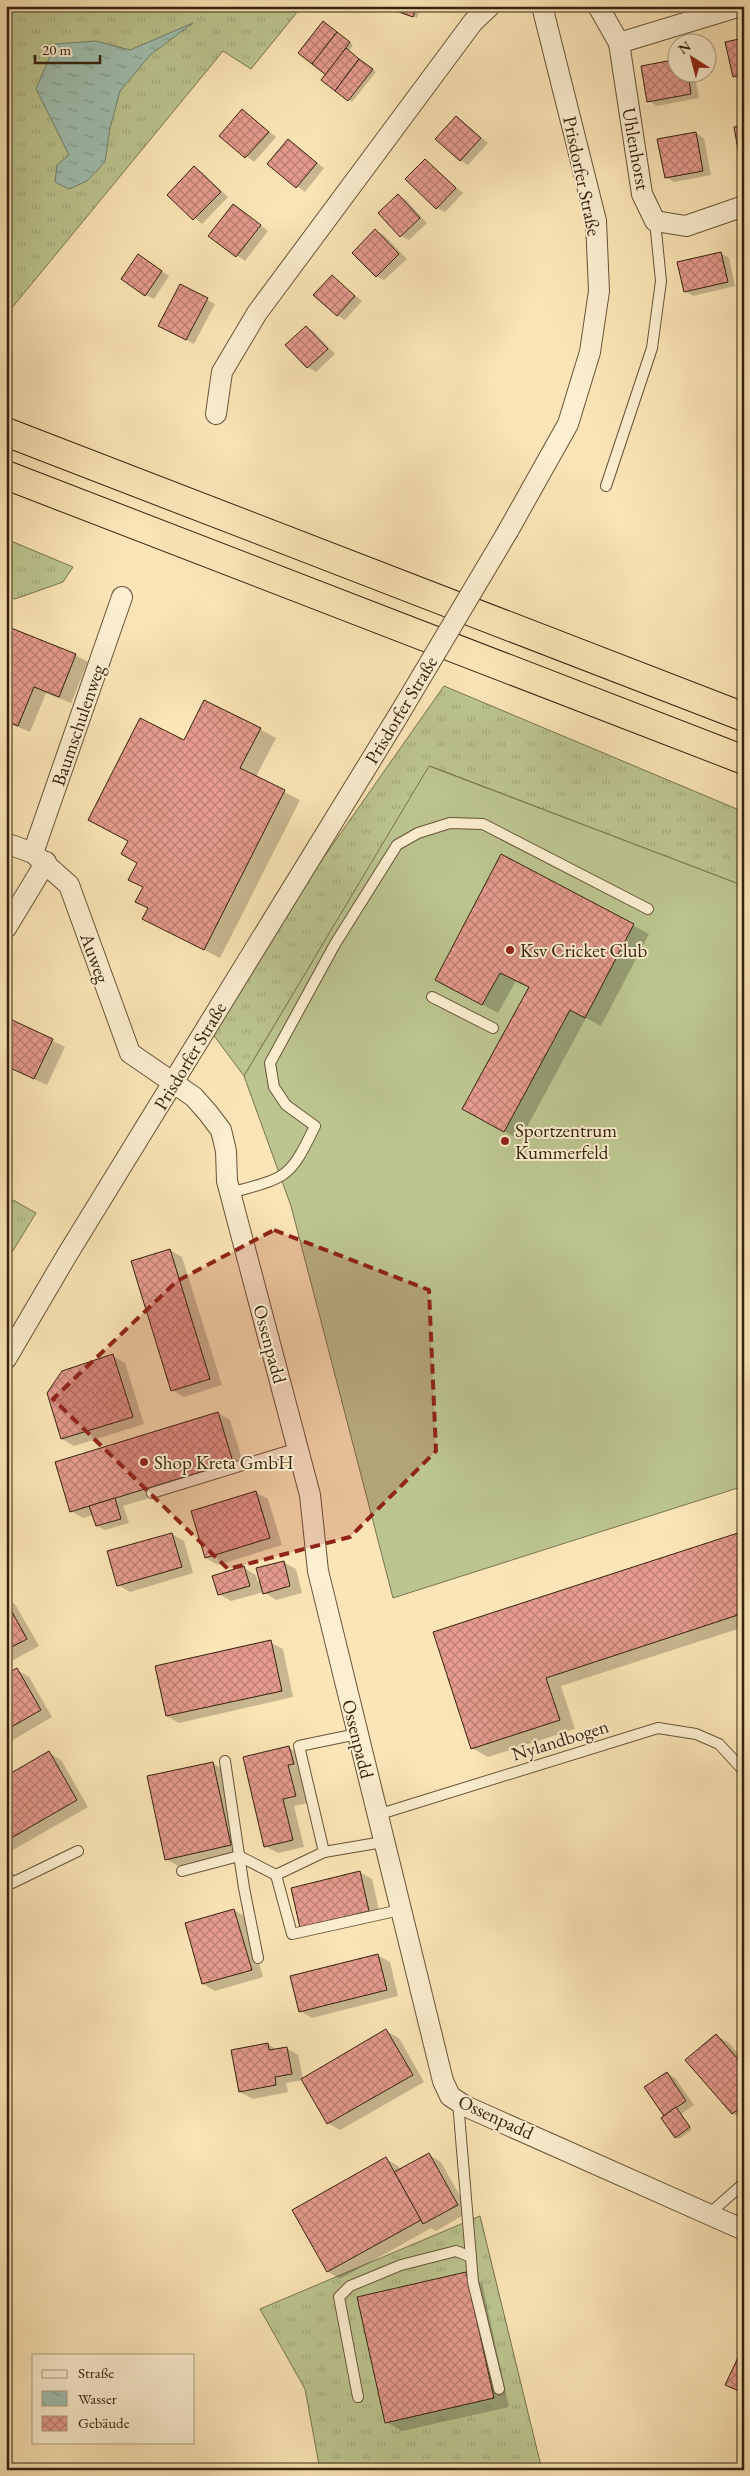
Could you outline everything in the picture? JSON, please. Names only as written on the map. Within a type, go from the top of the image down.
[{"type":"highway","points":[[6,432],[744,716]]},
{"type":"highway","points":[[6,475],[744,760]]},
{"type":"street","points":[[216,414],[222,372],[257,313],[473,22],[490,6]]},
{"type":"street","name":"Prisdorfer Straße","points":[[6,1359],[67,1255],[398,716],[508,531],[568,424],[590,352],[599,290],[596,221],[542,6]]},
{"type":"street","points":[[598,6],[619,43],[741,6]]},
{"type":"street","name":"Uhlenhorst","points":[[619,43],[642,194],[655,221]]},
{"type":"street","points":[[655,221],[686,226],[744,206]]},
{"type":"street","name":"Baumschulenweg","points":[[6,928],[40,857],[122,597]]},
{"type":"street","name":"Auweg","points":[[6,848],[11,845],[40,857],[69,885],[130,1053],[173,1084]]},
{"type":"street","name":"Ossenpadd","points":[[173,1084],[194,1096],[221,1130],[226,1151],[227,1181],[310,1495],[318,1571],[400,1910],[443,2081],[450,2096],[744,2230]]},
{"type":"lane","points":[[606,486],[652,348],[661,281],[655,221]]},
{"type":"lane","points":[[230,1193],[281,1178],[291,1170],[312,1133],[315,1126],[286,1105],[274,1087],[270,1063],[336,944],[397,845],[418,833],[450,823],[483,824],[648,908]]},
{"type":"lane","points":[[432,997],[493,1028]]},
{"type":"lane","points":[[152,1493],[298,1448]]},
{"type":"lane","name":"Nylandbogen","points":[[377,1815],[658,1728],[696,1734],[719,1744],[744,1771]]},
{"type":"lane","points":[[324,1852],[299,1746],[357,1734]]},
{"type":"lane","points":[[225,1761],[239,1856],[258,1958]]},
{"type":"lane","points":[[276,1875],[324,1852],[383,1842]]},
{"type":"lane","points":[[6,1874],[12,1883],[78,1851]]},
{"type":"lane","points":[[182,1871],[239,1856],[276,1875],[292,1934],[400,1910]]},
{"type":"lane","points":[[458,2101],[473,2282],[498,2389]]},
{"type":"lane","points":[[709,2214],[744,2183]]},
{"type":"lane","points":[[358,2397],[339,2297],[350,2286],[401,2265],[456,2251],[471,2257]]},
{"type":"highlighted area","points":[[274,1230],[429,1290],[436,1451],[350,1537],[228,1569],[127,1474],[53,1399],[177,1281]]},
{"type":"green space","points":[[6,6],[302,6],[251,69],[223,51],[6,315]]},
{"type":"green space","points":[[6,539],[73,567],[63,582],[15,599],[6,597]]},
{"type":"green space","points":[[444,686],[744,812],[744,886],[430,766],[244,1076],[206,1025]]},
{"type":"green space","name":"Sportzentrum Kummerfeld","points":[[429,766],[744,886],[744,1486],[393,1598],[291,1206],[244,1076]]},
{"type":"green space","points":[[6,1196],[36,1213],[6,1262]]},
{"type":"green space","points":[[480,2216],[542,2470],[320,2470],[305,2389],[260,2309]]},
{"type":"water","points":[[193,23],[150,55],[120,91],[110,128],[105,162],[87,181],[69,189],[55,182],[57,165],[69,155],[36,89],[55,44],[96,41],[130,50]]},
{"type":"building","points":[[398,6],[417,6],[413,17],[396,11]]},
{"type":"building","points":[[323,21],[337,32],[312,64],[298,53]]},
{"type":"building","points":[[337,32],[350,42],[326,75],[312,64]]},
{"type":"building","points":[[744,38],[744,74],[733,77],[725,42]]},
{"type":"building","points":[[346,48],[359,59],[335,91],[321,80]]},
{"type":"building","points":[[359,59],[373,69],[348,101],[335,91]]},
{"type":"building","points":[[668,61],[668,82],[689,82],[691,94],[647,102],[641,66]]},
{"type":"building","points":[[242,109],[269,132],[245,158],[219,136]]},
{"type":"building","points":[[456,116],[481,138],[460,161],[435,139]]},
{"type":"building","points":[[744,125],[744,160],[740,161],[734,127]]},
{"type":"building","points":[[696,132],[703,171],[665,178],[657,139]]},
{"type":"building","points":[[288,139],[317,163],[296,188],[267,164]]},
{"type":"building","points":[[425,159],[456,188],[436,209],[405,179]]},
{"type":"building","points":[[194,166],[221,192],[193,220],[167,195]]},
{"type":"building","points":[[398,194],[420,218],[400,237],[378,213]]},
{"type":"building","points":[[233,204],[261,225],[236,257],[208,236]]},
{"type":"building","points":[[375,229],[399,254],[376,277],[352,253]]},
{"type":"building","points":[[721,252],[728,282],[684,292],[677,262]]},
{"type":"building","points":[[138,254],[162,271],[145,296],[121,279]]},
{"type":"building","points":[[332,275],[355,296],[337,316],[313,295]]},
{"type":"building","points":[[180,284],[208,298],[186,340],[158,326]]},
{"type":"building","points":[[306,326],[328,349],[307,368],[285,345]]},
{"type":"building","points":[[6,626],[76,654],[59,697],[34,687],[18,726],[6,721]]},
{"type":"building","points":[[204,700],[261,728],[240,768],[285,790],[204,950],[142,919],[148,908],[135,902],[143,887],[128,880],[137,863],[121,854],[128,841],[88,820],[140,718],[184,740]]},
{"type":"building","points":[[501,854],[634,924],[585,1018],[570,1010],[504,1132],[462,1109],[529,987],[500,973],[482,1005],[435,980]]},
{"type":"building","points":[[10,1019],[53,1039],[34,1079],[6,1066],[6,1027]]},
{"type":"building","points":[[170,1249],[210,1379],[171,1391],[131,1261]]},
{"type":"building","points":[[113,1354],[133,1417],[61,1439],[47,1393],[62,1371]]},
{"type":"building","name":"Shop Kreta GmbH","points":[[218,1412],[233,1462],[70,1512],[55,1462]]},
{"type":"building","points":[[256,1491],[270,1538],[205,1558],[191,1511]]},
{"type":"building","points":[[115,1498],[121,1519],[96,1526],[89,1506]]},
{"type":"building","points":[[744,1531],[744,1613],[546,1678],[560,1720],[471,1749],[433,1632]]},
{"type":"building","points":[[172,1533],[182,1567],[117,1586],[107,1551]]},
{"type":"building","points":[[284,1561],[290,1586],[263,1594],[256,1568]]},
{"type":"building","points":[[244,1566],[250,1586],[218,1595],[212,1576]]},
{"type":"building","points":[[6,1601],[27,1639],[6,1650]]},
{"type":"building","points":[[271,1640],[282,1691],[166,1716],[155,1666]]},
{"type":"building","points":[[17,1668],[41,1710],[6,1730],[6,1674]]},
{"type":"building","points":[[289,1746],[294,1764],[288,1765],[296,1796],[283,1799],[293,1840],[264,1847],[243,1757]]},
{"type":"building","points":[[49,1751],[77,1800],[6,1841],[6,1776]]},
{"type":"building","points":[[213,1762],[231,1845],[165,1860],[147,1776]]},
{"type":"building","points":[[360,1871],[369,1911],[300,1928],[291,1888]]},
{"type":"building","points":[[234,1909],[252,1970],[202,1984],[185,1923]]},
{"type":"building","points":[[378,1954],[387,1990],[299,2012],[290,1976]]},
{"type":"building","points":[[386,2029],[413,2075],[327,2124],[301,2079]]},
{"type":"building","points":[[716,2034],[744,2066],[744,2105],[732,2114],[685,2060]]},
{"type":"building","points":[[268,2043],[269,2050],[287,2047],[292,2074],[275,2077],[276,2085],[239,2092],[231,2050]]},
{"type":"building","points":[[667,2072],[686,2101],[664,2116],[644,2087]]},
{"type":"building","points":[[676,2107],[690,2127],[675,2138],[661,2118]]},
{"type":"building","points":[[429,2153],[458,2205],[423,2224],[394,2172]]},
{"type":"building","points":[[386,2157],[421,2220],[327,2272],[292,2210]]},
{"type":"building","points":[[466,2272],[494,2398],[385,2423],[357,2297]]},
{"type":"building","points":[[744,2345],[744,2393],[725,2385]]},
{"type":"place","name":"Ksv Cricket Club","points":[[510,950]]},
{"type":"place","name":"Sportzentrum Kummerfeld","points":[[505,1141]]},
{"type":"place","name":"Shop Kreta GmbH","points":[[144,1462]]}]
